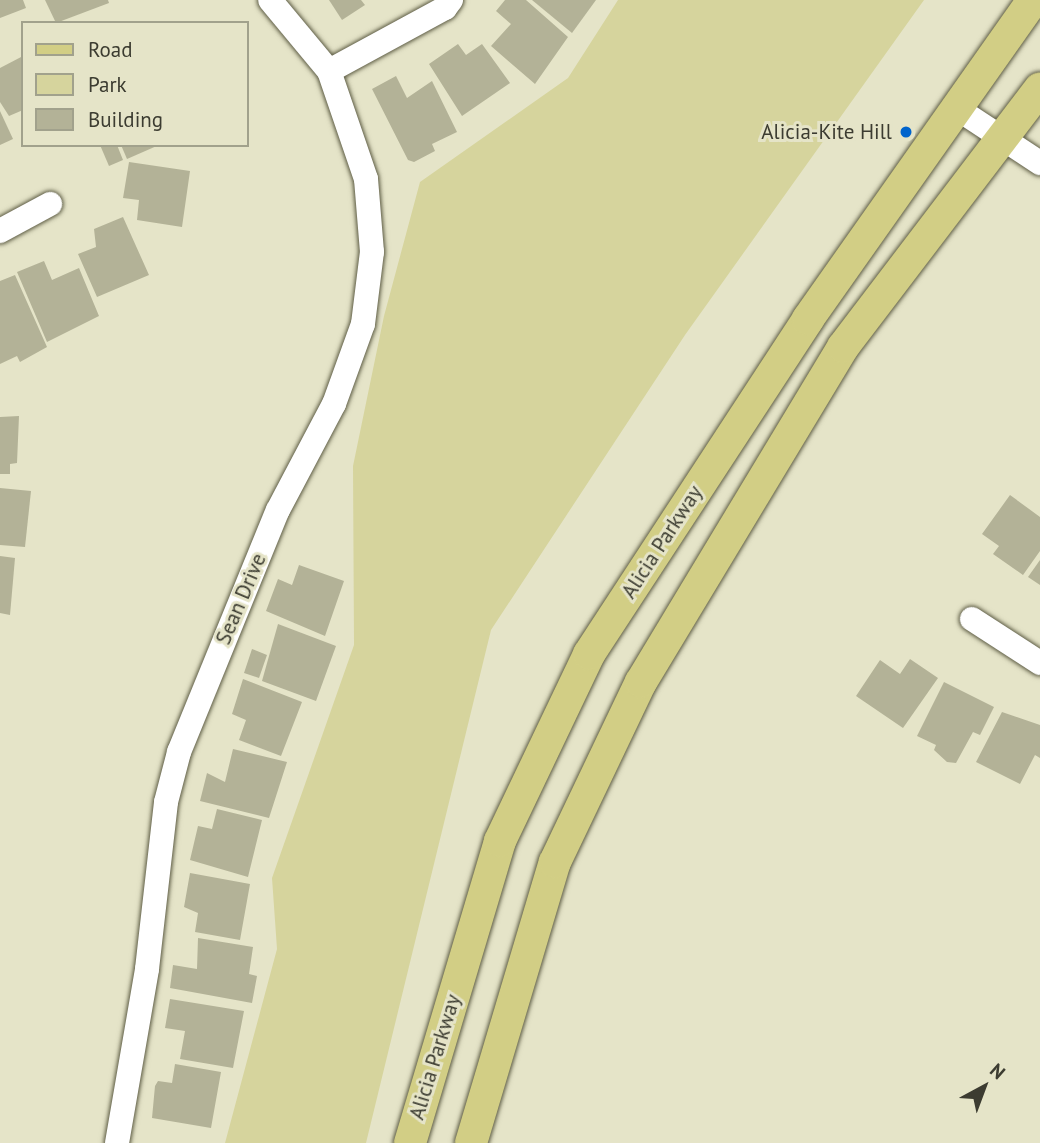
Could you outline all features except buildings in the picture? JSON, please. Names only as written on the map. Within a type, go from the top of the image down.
[{"type":"main road","name":"Alicia Parkway","points":[[410,1143],[500,841],[589,654],[808,319],[1032,0]]},
{"type":"main road","points":[[471,1143],[555,862],[641,682],[844,347],[1040,88]]},
{"type":"street","points":[[270,0],[329,71],[445,9],[451,0]]},
{"type":"street","name":"Sean Drive","points":[[117,1143],[148,969],[166,802],[179,752],[278,510],[334,404],[363,324],[372,252],[366,178],[329,71]]},
{"type":"street","points":[[955,107],[1040,163]]},
{"type":"street","points":[[0,231],[50,204]]},
{"type":"street","points":[[972,619],[1040,663]]},
{"type":"green space","points":[[618,0],[924,0],[685,335],[491,630],[366,1143],[225,1143],[277,949],[272,878],[354,645],[353,466],[384,316],[420,182],[568,78]]},
{"type":"place","name":"Alicia-Kite Hill","points":[[906,132]]}]
